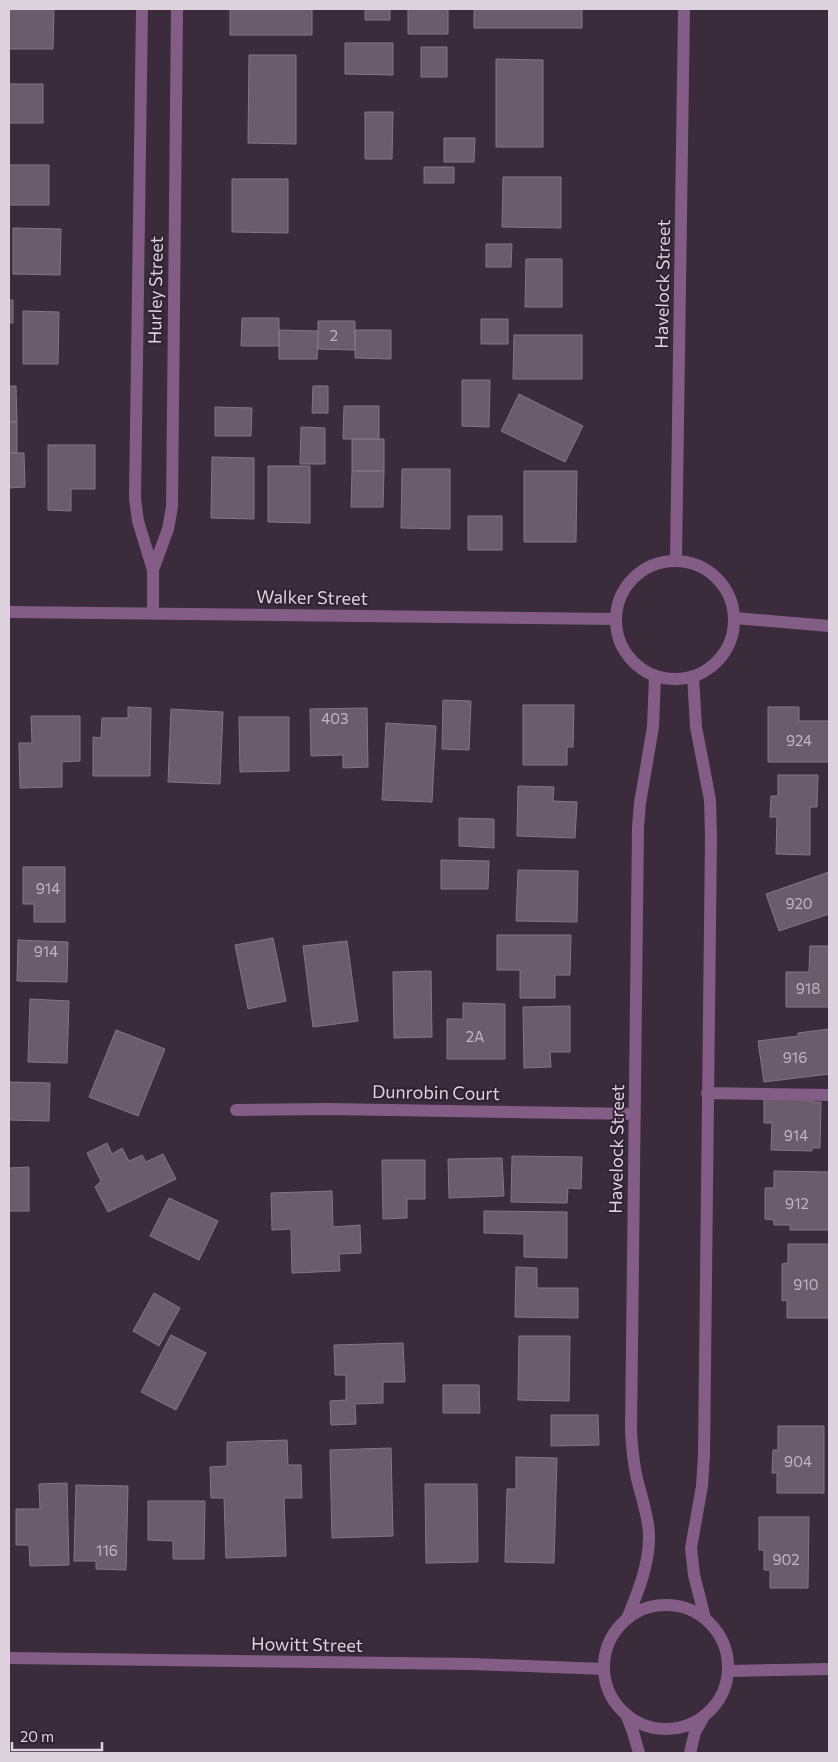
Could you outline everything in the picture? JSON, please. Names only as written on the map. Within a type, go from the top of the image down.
[{"type":"street","name":"Hurley Street","points":[[142,9],[135,498],[138,521],[153,570],[153,614]]},
{"type":"street","name":"Hurley Street","points":[[153,570],[168,529],[172,507],[177,9]]},
{"type":"street","name":"Havelock Street","points":[[676,560],[684,9]]},
{"type":"street","points":[[676,560],[694,563],[711,572],[723,584],[732,600],[735,618],[732,637],[723,654],[710,668],[693,676],[674,679],[654,676],[638,667],[626,653],[618,637],[616,619],[619,600],[623,592],[641,571],[658,563],[676,560]]},
{"type":"street","name":"Walker Street","points":[[9,612],[616,619]]},
{"type":"street","points":[[735,618],[829,626]]},
{"type":"street","name":"Havelock Street","points":[[627,1619],[642,1579],[649,1534],[634,1460],[631,1432],[638,827],[652,727],[654,676]]},
{"type":"street","points":[[693,676],[696,727],[710,800],[704,1455],[702,1486],[691,1548],[694,1575],[705,1618]]},
{"type":"street","points":[[707,1093],[829,1095]]},
{"type":"street","name":"Dunrobin Court","points":[[236,1110],[329,1109],[635,1114]]},
{"type":"street","points":[[690,1753],[694,1737],[703,1718],[718,1702],[725,1687],[728,1671],[726,1647],[717,1631],[705,1618],[686,1608],[666,1605],[645,1608],[627,1619],[611,1637],[604,1669],[610,1694],[617,1704],[626,1714],[641,1724],[668,1729],[686,1726],[703,1718]]},
{"type":"street","name":"Howitt Street","points":[[9,1658],[472,1664],[604,1669]]},
{"type":"street","points":[[728,1671],[829,1669]]},
{"type":"street","points":[[626,1714],[639,1753]]},
{"type":"building","points":[[9,9],[54,9],[53,49],[9,49]]},
{"type":"building","points":[[230,9],[312,9],[312,35],[230,35]]},
{"type":"building","points":[[365,9],[390,9],[390,20],[365,20]]},
{"type":"building","points":[[408,9],[448,9],[448,34],[408,34]]},
{"type":"building","points":[[474,9],[582,9],[582,28],[474,28]]},
{"type":"building","points":[[345,43],[393,43],[393,75],[345,74]]},
{"type":"building","points":[[421,47],[447,47],[447,77],[421,77]]},
{"type":"building","points":[[249,55],[296,55],[296,144],[248,143]]},
{"type":"building","points":[[496,59],[543,60],[543,147],[496,147]]},
{"type":"building","points":[[9,84],[43,84],[43,123],[9,123]]},
{"type":"building","points":[[365,112],[393,112],[392,159],[365,159]]},
{"type":"building","points":[[444,138],[475,138],[474,162],[444,162]]},
{"type":"building","points":[[9,165],[49,165],[49,205],[9,205]]},
{"type":"building","points":[[424,167],[454,167],[454,183],[424,183]]},
{"type":"building","points":[[503,177],[561,177],[561,228],[502,227]]},
{"type":"building","points":[[232,179],[288,179],[288,233],[232,232]]},
{"type":"building","points":[[13,228],[61,229],[60,275],[13,274]]},
{"type":"building","points":[[486,244],[512,244],[511,267],[486,267]]},
{"type":"building","points":[[526,259],[562,259],[562,307],[525,307]]},
{"type":"building","points":[[9,300],[13,300],[13,323],[9,323]]},
{"type":"building","points":[[23,311],[59,312],[58,364],[23,364]]},
{"type":"building","points":[[242,318],[279,318],[279,346],[241,346]]},
{"type":"building","points":[[481,319],[508,319],[508,344],[481,344]]},
{"type":"building","points":[[318,321],[355,321],[355,350],[318,349]]},
{"type":"building","points":[[279,330],[318,331],[317,359],[279,359]]},
{"type":"building","points":[[355,330],[391,330],[391,359],[355,358]]},
{"type":"building","points":[[514,335],[582,335],[582,379],[513,379]]},
{"type":"building","points":[[462,380],[490,380],[489,427],[462,426]]},
{"type":"building","points":[[9,386],[16,386],[17,422],[9,422]]},
{"type":"building","points":[[313,386],[328,386],[328,413],[312,413]]},
{"type":"building","points":[[519,394],[583,426],[565,462],[501,431]]},
{"type":"building","points":[[344,406],[379,406],[379,439],[343,439]]},
{"type":"building","points":[[215,407],[252,408],[251,436],[215,436]]},
{"type":"building","points":[[9,422],[17,422],[17,453],[9,453]]},
{"type":"building","points":[[301,427],[325,428],[325,464],[300,464]]},
{"type":"building","points":[[352,439],[384,439],[384,471],[352,471]]},
{"type":"building","points":[[48,445],[95,445],[95,489],[71,489],[71,511],[48,510]]},
{"type":"building","points":[[9,453],[24,453],[25,487],[9,488]]},
{"type":"building","points":[[212,457],[254,458],[254,519],[211,518]]},
{"type":"building","points":[[268,466],[310,466],[310,523],[268,522]]},
{"type":"building","points":[[402,469],[450,469],[450,529],[401,528]]},
{"type":"building","points":[[352,471],[384,471],[383,507],[351,507]]},
{"type":"building","points":[[524,471],[577,471],[576,542],[524,542]]},
{"type":"building","points":[[468,516],[502,516],[502,550],[468,550]]},
{"type":"building","points":[[443,700],[471,701],[469,750],[442,749]]},
{"type":"building","points":[[523,705],[574,705],[573,747],[567,747],[567,765],[523,765]]},
{"type":"building","points":[[128,707],[151,708],[150,776],[93,776],[93,737],[101,738],[102,718],[128,718]]},
{"type":"building","points":[[768,707],[799,707],[799,721],[829,721],[829,762],[768,762]]},
{"type":"building","points":[[367,708],[368,767],[343,768],[343,755],[311,756],[310,709]]},
{"type":"building","points":[[171,709],[223,712],[220,784],[168,782]]},
{"type":"building","points":[[31,716],[80,716],[80,761],[62,762],[62,787],[20,788],[19,743],[32,743]]},
{"type":"building","points":[[239,717],[289,717],[289,771],[240,772]]},
{"type":"building","points":[[386,723],[436,726],[432,802],[382,800]]},
{"type":"building","points":[[778,775],[818,775],[817,807],[810,807],[810,855],[776,854],[777,817],[770,817],[771,796],[778,796]]},
{"type":"building","points":[[518,786],[554,787],[553,801],[577,802],[575,838],[517,836]]},
{"type":"building","points":[[459,818],[494,819],[494,848],[459,846]]},
{"type":"building","points":[[441,860],[489,861],[488,889],[441,889]]},
{"type":"building","points":[[23,867],[65,867],[65,922],[34,922],[34,904],[23,904]]},
{"type":"building","points":[[518,870],[578,871],[577,922],[516,921]]},
{"type":"building","points":[[829,872],[829,914],[779,931],[766,894]]},
{"type":"building","points":[[497,935],[571,935],[570,975],[555,975],[555,998],[520,998],[520,970],[497,970]]},
{"type":"building","points":[[273,938],[286,1001],[248,1009],[235,945]]},
{"type":"building","points":[[18,940],[68,942],[67,982],[17,981]]},
{"type":"building","points":[[347,941],[358,1021],[313,1027],[303,946]]},
{"type":"building","points":[[810,946],[829,946],[829,1007],[786,1007],[786,972],[809,972]]},
{"type":"building","points":[[431,971],[432,1037],[394,1038],[393,972]]},
{"type":"building","points":[[30,999],[69,1001],[67,1063],[28,1062]]},
{"type":"building","points":[[463,1003],[505,1004],[505,1059],[447,1059],[447,1019],[463,1019]]},
{"type":"building","points":[[570,1006],[570,1052],[550,1052],[551,1067],[524,1068],[523,1007]]},
{"type":"building","points":[[829,1029],[829,1074],[764,1082],[758,1041],[798,1036],[798,1033]]},
{"type":"building","points":[[116,1030],[165,1049],[138,1116],[89,1097]]},
{"type":"building","points":[[9,1082],[50,1083],[49,1121],[9,1120]]},
{"type":"building","points":[[764,1098],[821,1102],[820,1148],[812,1148],[812,1151],[771,1150],[772,1123],[764,1123]]},
{"type":"building","points":[[107,1143],[112,1154],[122,1148],[129,1161],[142,1155],[146,1162],[163,1154],[176,1179],[108,1212],[95,1187],[101,1181],[87,1153]]},
{"type":"building","points":[[512,1156],[582,1157],[581,1189],[568,1188],[567,1203],[511,1202]]},
{"type":"building","points":[[502,1158],[504,1196],[449,1198],[448,1159]]},
{"type":"building","points":[[382,1160],[425,1160],[425,1199],[407,1199],[407,1218],[383,1219]]},
{"type":"building","points":[[29,1167],[29,1211],[9,1211],[9,1168]]},
{"type":"building","points":[[774,1171],[829,1172],[829,1230],[790,1230],[790,1225],[774,1225],[774,1220],[765,1219],[765,1188],[774,1188]]},
{"type":"building","points":[[332,1191],[333,1227],[360,1225],[361,1253],[339,1254],[340,1271],[292,1273],[291,1229],[272,1230],[271,1193]]},
{"type":"building","points":[[169,1198],[218,1221],[199,1260],[150,1236]]},
{"type":"building","points":[[484,1211],[567,1212],[567,1258],[524,1257],[524,1234],[484,1233]]},
{"type":"building","points":[[788,1244],[829,1244],[829,1318],[787,1318],[787,1300],[782,1301],[782,1264],[788,1263]]},
{"type":"building","points":[[516,1267],[537,1268],[537,1288],[578,1288],[578,1318],[515,1317]]},
{"type":"building","points":[[154,1293],[180,1308],[159,1346],[133,1331]]},
{"type":"building","points":[[171,1335],[206,1353],[176,1410],[141,1392]]},
{"type":"building","points":[[519,1336],[570,1336],[569,1401],[518,1400]]},
{"type":"building","points":[[403,1343],[405,1382],[383,1382],[383,1403],[355,1404],[356,1424],[331,1425],[330,1401],[346,1400],[346,1375],[335,1375],[334,1345]]},
{"type":"building","points":[[443,1385],[479,1385],[480,1413],[443,1413]]},
{"type":"building","points":[[551,1415],[598,1415],[599,1445],[551,1446]]},
{"type":"building","points":[[778,1426],[824,1426],[824,1493],[777,1493],[777,1473],[772,1473],[773,1450],[778,1450]]},
{"type":"building","points":[[287,1440],[288,1465],[301,1465],[302,1498],[284,1498],[286,1556],[226,1558],[224,1498],[211,1498],[210,1467],[227,1466],[227,1442]]},
{"type":"building","points":[[391,1448],[393,1536],[332,1538],[330,1450]]},
{"type":"building","points":[[516,1457],[557,1458],[554,1563],[505,1562],[507,1489],[516,1489]]},
{"type":"building","points":[[67,1483],[69,1565],[30,1566],[29,1545],[16,1545],[16,1509],[40,1509],[39,1484]]},
{"type":"building","points":[[425,1484],[477,1484],[478,1562],[426,1563]]},
{"type":"building","points":[[76,1485],[128,1486],[126,1570],[96,1569],[96,1561],[74,1561]]},
{"type":"building","points":[[148,1501],[205,1501],[204,1559],[173,1559],[173,1541],[148,1540]]},
{"type":"building","points":[[759,1517],[809,1517],[808,1588],[770,1588],[770,1570],[764,1570],[764,1550],[759,1550]]}]
